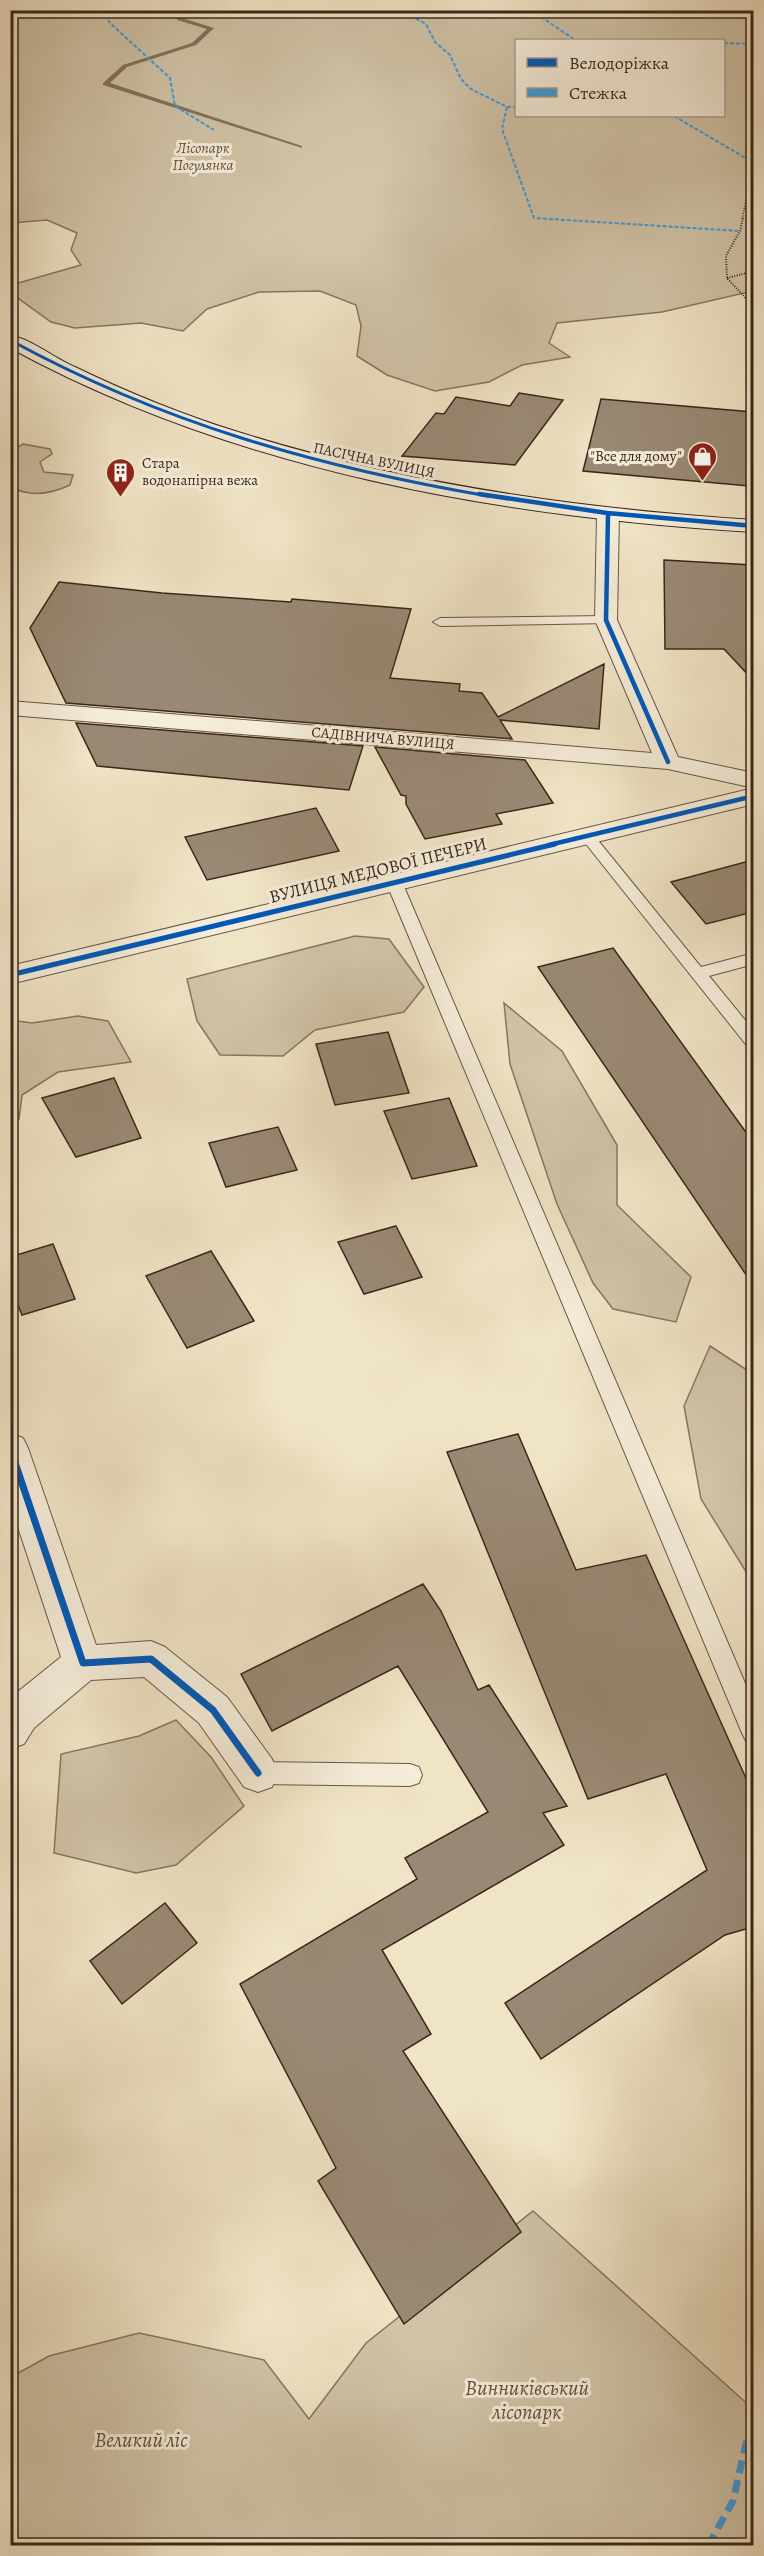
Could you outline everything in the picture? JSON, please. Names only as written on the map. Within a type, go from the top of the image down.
[{"type":"street","name":"ПАСІЧНА ВУЛИЦЯ","points":[[10,340],[89,382],[134,401],[295,455],[419,483],[608,514],[753,526]]},
{"type":"street","points":[[608,514],[606,620],[668,762]]},
{"type":"street","name":"САДІВНИЧА ВУЛИЦЯ","points":[[10,708],[668,762],[753,781]]},
{"type":"street","name":"ВУЛИЦЯ МЕДОВОЇ ПЕЧЕРИ","points":[[10,975],[753,796]]},
{"type":"street","points":[[10,1448],[83,1663]]},
{"type":"street","points":[[10,1731],[20,1715],[83,1663],[151,1659],[213,1710],[258,1773]]},
{"type":"lane","points":[[440,622],[606,620]]},
{"type":"lane","points":[[587,836],[753,1043]]},
{"type":"lane","points":[[394,882],[753,1733]]},
{"type":"lane","points":[[698,972],[753,958]]},
{"type":"lane","points":[[258,1773],[410,1775]]},
{"type":"path","points":[[753,182],[747,197],[740,231],[726,256],[727,278],[753,307]]},
{"type":"path","points":[[727,278],[753,271]]},
{"type":"green space","name":"Лісопарк Погулянка","points":[[11,10],[753,11],[753,291],[662,312],[557,323],[549,343],[570,357],[522,365],[489,382],[435,391],[387,375],[357,356],[361,326],[356,305],[320,291],[259,292],[207,309],[183,331],[141,323],[75,328],[51,322],[11,293],[11,285],[81,265],[71,250],[77,233],[47,220],[11,223]]},
{"type":"green space","points":[[23,444],[50,449],[52,454],[40,462],[44,472],[73,475],[70,485],[55,491],[40,493],[25,492],[11,487],[11,469],[16,462],[11,460],[11,451]]},
{"type":"green space","points":[[355,936],[389,939],[424,987],[404,1012],[315,1030],[283,1056],[220,1055],[197,1021],[187,979]]},
{"type":"green space","points":[[504,1003],[562,1051],[617,1145],[617,1205],[691,1277],[676,1322],[613,1309],[593,1283],[557,1204],[510,1064]]},
{"type":"green space","points":[[78,1016],[108,1021],[131,1062],[58,1072],[22,1095],[19,1119],[11,1120],[11,1020],[32,1023]]},
{"type":"green space","points":[[710,1346],[753,1374],[753,1583],[701,1499],[684,1406]]},
{"type":"green space","points":[[176,1720],[211,1757],[244,1806],[176,1865],[136,1873],[54,1853],[61,1754],[139,1736]]},
{"type":"green space","name":"Великий ліс","points":[[533,2211],[753,2409],[753,2545],[11,2546],[11,2377],[49,2356],[139,2333],[264,2360],[309,2419],[366,2343]]},
{"type":"building","points":[[519,393],[563,400],[515,465],[402,456],[436,413],[444,414],[456,397],[510,406]]},
{"type":"building","points":[[601,399],[753,412],[753,451],[749,486],[583,471]]},
{"type":"building","points":[[664,560],[753,565],[753,680],[724,649],[665,649]]},
{"type":"building","points":[[59,582],[162,593],[291,602],[292,599],[411,609],[390,678],[460,684],[459,691],[482,693],[498,717],[604,664],[599,729],[500,720],[512,739],[66,703],[30,628]]},
{"type":"building","points":[[76,723],[363,746],[349,790],[97,766]]},
{"type":"building","points":[[375,747],[525,760],[553,803],[496,814],[502,824],[425,839],[406,804],[406,796],[401,795]]},
{"type":"building","points":[[316,808],[339,851],[207,880],[185,837]]},
{"type":"building","points":[[753,860],[753,912],[706,924],[671,882]]},
{"type":"building","points":[[613,948],[753,1142],[753,1285],[538,967]]},
{"type":"building","points":[[388,1032],[409,1093],[335,1105],[316,1044]]},
{"type":"building","points":[[114,1078],[141,1138],[76,1157],[42,1098]]},
{"type":"building","points":[[449,1098],[477,1166],[412,1179],[384,1111]]},
{"type":"building","points":[[278,1127],[297,1170],[226,1187],[209,1143]]},
{"type":"building","points":[[396,1226],[422,1277],[364,1294],[338,1242]]},
{"type":"building","points":[[53,1244],[75,1299],[22,1315],[10,1285],[10,1257]]},
{"type":"building","points":[[211,1251],[254,1321],[187,1348],[146,1276]]},
{"type":"building","points":[[518,1434],[576,1570],[646,1555],[753,1794],[753,1927],[725,1935],[541,2059],[505,2003],[707,1870],[666,1774],[588,1799],[447,1452]]},
{"type":"building","points":[[423,1584],[441,1611],[478,1690],[489,1685],[567,1806],[543,1813],[564,1845],[382,1950],[431,2034],[403,2051],[521,2232],[404,2324],[318,2181],[336,2168],[240,1984],[417,1879],[405,1858],[488,1812],[398,1666],[272,1731],[241,1674]]},
{"type":"building","points":[[165,1903],[197,1943],[122,2004],[90,1961]]},
{"type":"waterway","points":[[180,10],[179,19],[211,28],[194,44],[125,66],[105,84],[300,147]]},
{"type":"marked path","points":[[101,10],[111,24],[170,78],[175,106],[214,130]]},
{"type":"marked path","points":[[408,10],[413,17],[426,24],[435,42],[450,55],[461,79],[471,89],[507,107],[515,107]]},
{"type":"marked path","points":[[531,10],[574,39]]},
{"type":"marked path","points":[[725,43],[754,44]]},
{"type":"marked path","points":[[507,107],[502,129],[534,218],[740,231]]},
{"type":"marked path","points":[[676,117],[754,163]]},
{"type":"marked path","points":[[708,2546],[733,2501],[754,2408]]},
{"type":"cycle path","points":[[10,340],[63,369],[172,416],[286,452],[344,467],[402,480],[534,503],[680,521],[754,526]]},
{"type":"cycle path","points":[[608,514],[606,620],[668,762]]},
{"type":"cycle path","points":[[10,975],[754,796]]},
{"type":"cycle path","points":[[10,1448],[83,1663],[151,1659],[213,1710],[258,1773]]},
{"type":"place","name":"\"Все для дому\"","points":[[703,482]]},
{"type":"place","name":"Стара водонапірна вежа","points":[[121,498]]},
{"type":"park label","name":"Винниківський лісопарк","points":[[527,2400]]}]
